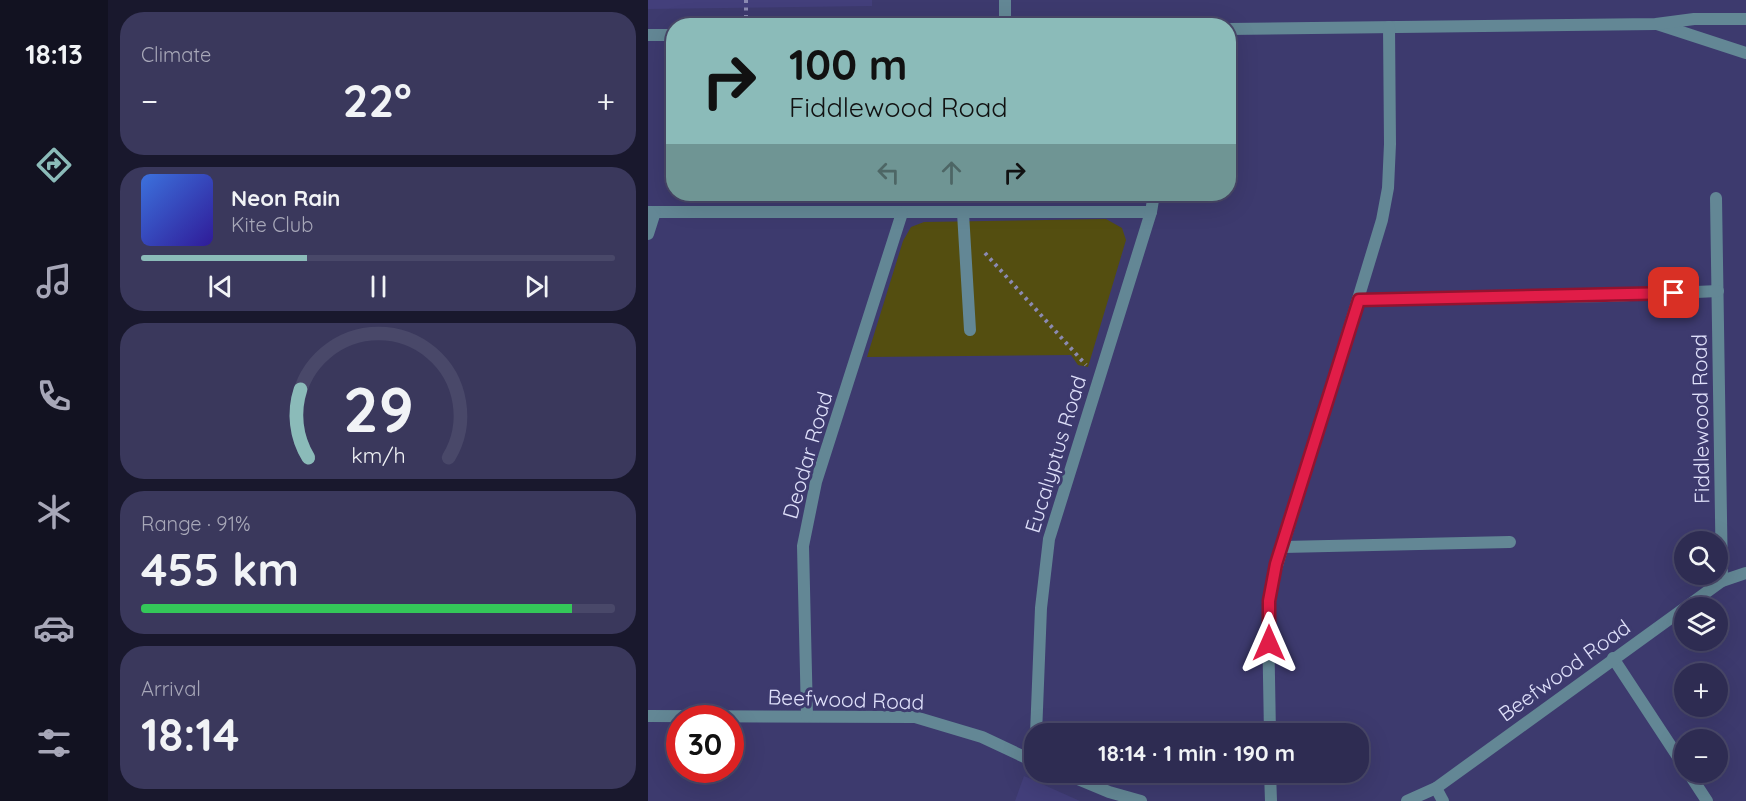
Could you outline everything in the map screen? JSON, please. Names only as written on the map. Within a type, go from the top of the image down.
[{"type":"street","points":[[1005,0],[1005,18]]},
{"type":"street","points":[[1236,29],[1656,24],[1694,19],[1746,19]]},
{"type":"street","points":[[1656,24],[1746,53]]},
{"type":"street","points":[[1270,723],[1269,601],[1283,547],[1359,300],[1382,220],[1388,188],[1389,27]]},
{"type":"street","points":[[648,35],[666,35]]},
{"type":"street","name":"Fiddlewood Road","points":[[1716,198],[1721,531]]},
{"type":"street","name":"Eucalyptus Road","points":[[1036,723],[1042,598],[1049,539],[1153,201]]},
{"type":"street","points":[[648,234],[651,212],[1151,212]]},
{"type":"street","name":"Deodar Road","points":[[807,716],[803,546],[816,482],[902,213]]},
{"type":"street","points":[[963,213],[970,330]]},
{"type":"street","points":[[1359,300],[1608,296],[1718,291]]},
{"type":"street","points":[[1283,547],[1510,542]]},
{"type":"street","name":"Beefwood Road","points":[[1728,578],[1746,573]]},
{"type":"street","name":"Beefwood Road","points":[[1407,801],[1436,788],[1715,585]]},
{"type":"street","points":[[1613,658],[1674,751]]},
{"type":"street","name":"Beefwood Road","points":[[648,716],[915,717],[982,737],[1024,757]]},
{"type":"street","points":[[1087,783],[1141,801]]},
{"type":"street","points":[[1270,783],[1271,801]]},
{"type":"street","points":[[1696,783],[1707,801]]},
{"type":"street","points":[[1436,788],[1443,801]]},
{"type":"path","points":[[746,0],[746,18]]},
{"type":"path","points":[[983,251],[1082,363]]},
{"type":"shaded area","points":[[648,0],[872,0],[872,6],[648,9]]},
{"type":"shaded area","points":[[1106,219],[1122,228],[1126,240],[1088,367],[1078,365],[1071,355],[867,357],[903,241],[911,227],[924,222]]},
{"type":"shaded area","points":[[1024,776],[1024,783],[1040,783],[1080,801],[1015,801]]},
{"type":"route","points":[[1269,643],[1269,601],[1276,564],[1359,300],[1674,293]]}]
